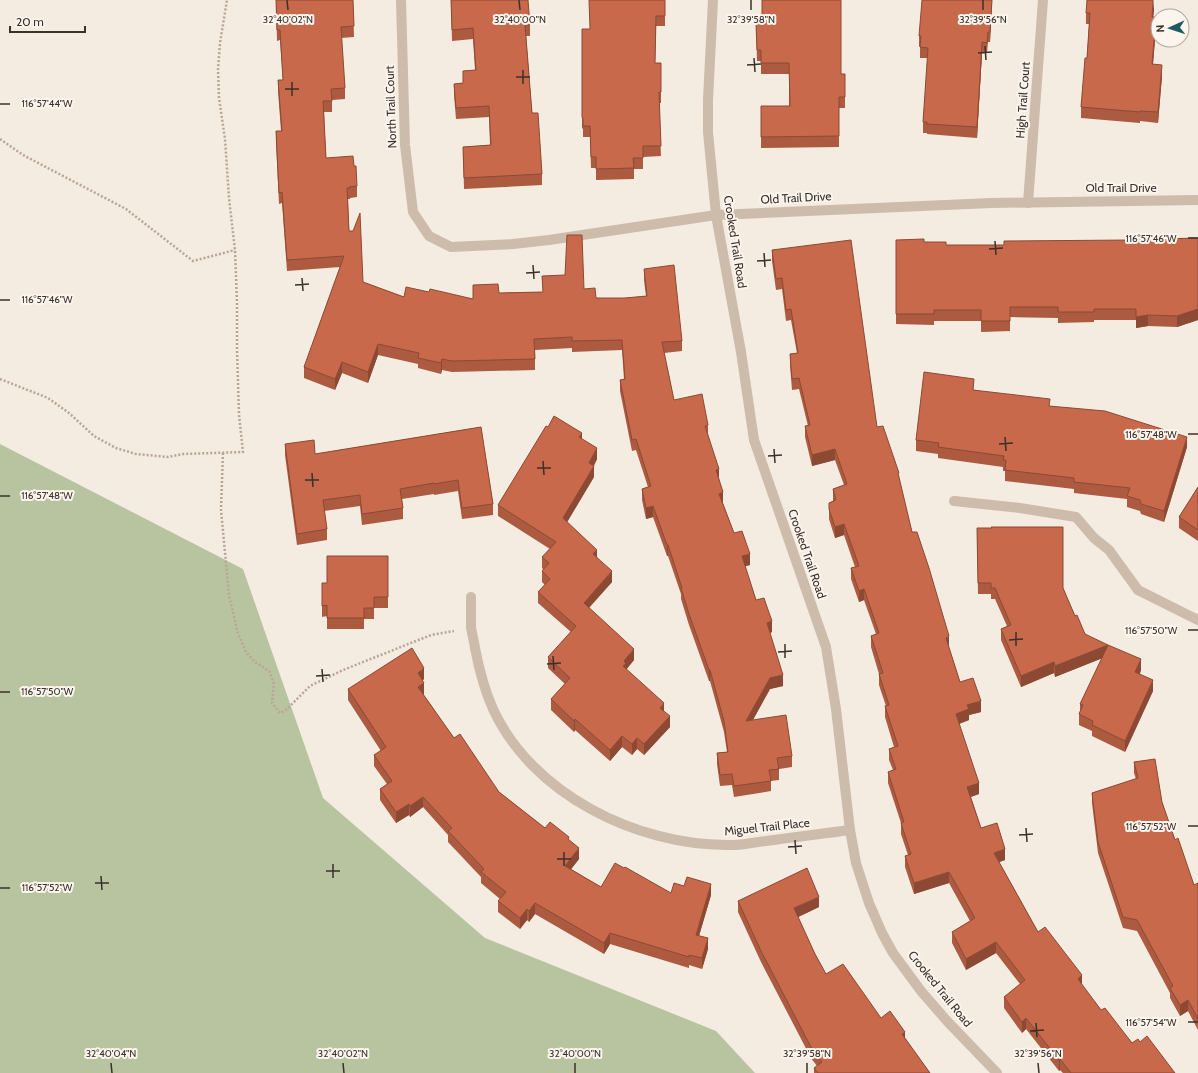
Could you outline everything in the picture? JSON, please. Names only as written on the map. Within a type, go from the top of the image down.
[{"type":"street","name":"North Trail Court","points":[[401,0],[405,145],[413,212]]},
{"type":"street","name":"Crooked Trail Road","points":[[713,0],[708,100],[708,132],[716,215],[741,352],[754,440],[826,647],[841,744],[850,830],[856,863],[869,903],[882,933],[893,953],[921,991],[956,1031],[997,1073]]},
{"type":"street","name":"High Trail Court","points":[[1028,203],[1043,0]]},
{"type":"street","name":"Old Trail Drive","points":[[413,212],[429,236],[451,247],[542,241],[716,215],[908,206],[1198,200]]},
{"type":"street","points":[[954,501],[1020,508],[1076,517],[1094,538],[1109,550],[1138,590],[1198,620]]},
{"type":"street","name":"Miguel Trail Place","points":[[471,597],[471,628],[482,682],[494,710],[508,735],[526,758],[547,779],[592,810],[623,825],[642,832],[675,841],[699,844],[728,846],[850,830]]},
{"type":"path","points":[[0,379],[48,398],[69,413],[94,436],[116,448],[136,454],[168,457],[183,454],[243,452],[237,350],[235,250],[229,198],[225,139],[219,98],[218,70],[220,43],[227,0]]},
{"type":"path","points":[[0,139],[23,154],[126,209],[193,261],[235,250]]},
{"type":"path","points":[[223,453],[221,510],[229,595],[238,634],[246,652],[255,662],[269,671],[274,684],[272,703],[280,713],[285,711],[310,686],[342,670],[431,635],[471,628]]},
{"type":"green space","points":[[0,444],[243,569],[323,798],[485,938],[716,1031],[755,1073],[0,1073]]},
{"type":"building","points":[[276,0],[353,0],[354,26],[341,27],[345,88],[331,89],[332,101],[323,101],[326,158],[353,156],[354,166],[356,166],[357,186],[347,188],[349,231],[353,231],[360,213],[363,282],[404,297],[406,287],[429,292],[430,289],[473,299],[473,285],[498,284],[499,293],[543,292],[542,276],[565,275],[567,235],[582,235],[584,289],[595,288],[596,298],[647,296],[644,269],[674,265],[682,341],[662,342],[674,400],[702,394],[708,425],[705,426],[719,469],[716,470],[723,492],[719,494],[734,533],[742,531],[750,554],[742,556],[756,600],[764,598],[772,621],[767,623],[783,675],[770,678],[746,721],[786,715],[792,756],[777,758],[779,769],[769,770],[771,781],[734,786],[732,774],[720,775],[717,753],[728,752],[724,721],[710,670],[689,614],[668,545],[653,506],[646,508],[642,489],[651,486],[636,439],[632,440],[620,380],[625,379],[622,340],[572,341],[572,337],[534,339],[535,359],[452,361],[442,359],[441,363],[418,358],[419,353],[378,344],[368,372],[342,362],[335,379],[304,367],[344,256],[287,260],[282,192],[279,193],[276,131],[282,131],[278,80],[283,80],[280,30],[277,30]]},
{"type":"building","points":[[451,0],[528,0],[530,25],[525,25],[532,113],[538,113],[542,174],[464,178],[463,147],[491,145],[489,106],[456,108],[454,84],[463,83],[463,71],[476,70],[473,28],[452,30]]},
{"type":"building","points":[[589,0],[665,0],[665,16],[656,16],[655,63],[661,63],[661,92],[659,92],[661,146],[643,146],[643,158],[633,158],[634,168],[596,169],[596,157],[591,157],[590,126],[583,126],[582,117],[582,29],[590,29]]},
{"type":"building","points":[[762,0],[841,0],[841,74],[845,74],[845,97],[839,97],[839,136],[761,137],[761,106],[790,106],[789,63],[761,63],[761,50],[757,50],[756,24],[762,24]]},
{"type":"building","points":[[922,0],[992,0],[990,32],[988,32],[987,43],[982,42],[977,127],[927,124],[927,122],[923,122],[928,48],[920,47],[921,36],[919,36]]},
{"type":"building","points":[[1087,0],[1153,0],[1153,8],[1150,8],[1150,48],[1153,48],[1152,64],[1162,65],[1158,112],[1081,107],[1085,58],[1087,58],[1090,13],[1086,13]]},
{"type":"building","points":[[1133,236],[1161,236],[1161,239],[1198,238],[1198,309],[1177,316],[1148,315],[1136,317],[1136,309],[1094,309],[1094,312],[1058,312],[1058,307],[1010,307],[1010,321],[981,321],[981,310],[934,310],[934,314],[896,314],[896,240],[924,239],[924,242],[946,242],[946,245],[1004,245],[1004,241],[1133,240]]},
{"type":"building","points":[[851,240],[877,427],[883,426],[899,473],[912,532],[917,532],[929,568],[949,636],[946,638],[960,682],[973,678],[981,701],[967,705],[969,709],[956,714],[979,783],[967,787],[981,828],[997,823],[1005,849],[994,853],[1038,932],[1045,927],[1082,975],[1078,979],[1101,1010],[1105,1008],[1132,1043],[1138,1039],[1140,1042],[1147,1036],[1175,1073],[1071,1073],[1026,1018],[1022,1022],[1004,997],[1025,980],[996,942],[966,959],[952,932],[975,918],[949,872],[914,883],[905,856],[911,854],[901,823],[904,822],[888,772],[896,769],[889,749],[898,746],[885,706],[889,705],[879,674],[883,673],[871,636],[879,633],[864,589],[859,591],[851,568],[859,566],[844,524],[835,527],[829,509],[829,503],[836,500],[833,489],[847,484],[835,449],[812,455],[805,426],[810,425],[799,378],[792,379],[790,354],[798,353],[791,309],[786,310],[782,278],[776,279],[772,250]]},
{"type":"building","points":[[924,372],[974,379],[973,390],[1050,399],[1049,406],[1105,411],[1187,437],[1164,511],[1141,504],[1140,500],[1127,496],[1130,488],[1074,482],[1074,478],[1005,470],[1006,460],[1003,460],[1004,456],[938,447],[939,443],[916,440]]},
{"type":"building","points":[[554,416],[582,433],[579,437],[597,448],[589,463],[594,466],[563,518],[597,550],[593,554],[612,571],[584,603],[634,649],[624,661],[626,664],[623,666],[664,703],[660,708],[670,716],[644,744],[637,738],[632,744],[622,736],[610,750],[575,719],[574,721],[551,699],[570,678],[548,657],[576,626],[538,592],[550,579],[542,571],[549,563],[542,557],[556,542],[498,505],[546,426],[548,427]]},
{"type":"building","points":[[481,427],[493,504],[462,508],[458,480],[434,483],[400,489],[403,508],[362,514],[360,495],[323,500],[327,529],[297,534],[285,444],[314,440],[315,454]]},
{"type":"building","points":[[1198,487],[1198,530],[1179,517]]},
{"type":"building","points":[[991,527],[1063,527],[1063,588],[1075,616],[1077,615],[1085,634],[1108,645],[1055,666],[1054,662],[1021,676],[1001,629],[1011,625],[995,588],[991,588],[991,583],[978,583],[977,528],[992,528]]},
{"type":"building","points":[[327,556],[388,556],[388,597],[374,597],[374,608],[364,608],[364,618],[327,618],[327,605],[322,606],[322,583],[327,583]]},
{"type":"building","points":[[1108,645],[1141,659],[1135,672],[1153,680],[1125,741],[1092,725],[1093,721],[1079,714],[1083,705],[1080,704]]},
{"type":"building","points":[[412,648],[424,668],[418,673],[424,683],[418,687],[454,738],[460,734],[499,792],[545,828],[550,822],[569,837],[568,839],[579,848],[565,866],[601,887],[615,863],[671,893],[674,883],[684,886],[687,877],[711,884],[696,935],[708,938],[702,958],[689,955],[689,957],[610,933],[604,943],[535,903],[529,911],[527,909],[520,918],[498,901],[506,892],[481,872],[484,869],[448,831],[452,828],[423,797],[410,806],[409,804],[396,812],[380,789],[392,781],[374,755],[386,747],[348,689]]},
{"type":"building","points":[[1155,759],[1162,802],[1175,840],[1178,838],[1194,885],[1198,883],[1198,1019],[1188,1000],[1180,1005],[1170,988],[1173,986],[1137,920],[1123,917],[1098,842],[1092,793],[1138,778],[1134,762]]},
{"type":"building","points":[[807,868],[819,897],[794,908],[826,974],[843,964],[881,1018],[890,1011],[905,1032],[902,1034],[930,1073],[818,1073],[814,1068],[822,1062],[811,1047],[761,951],[738,901]]}]
